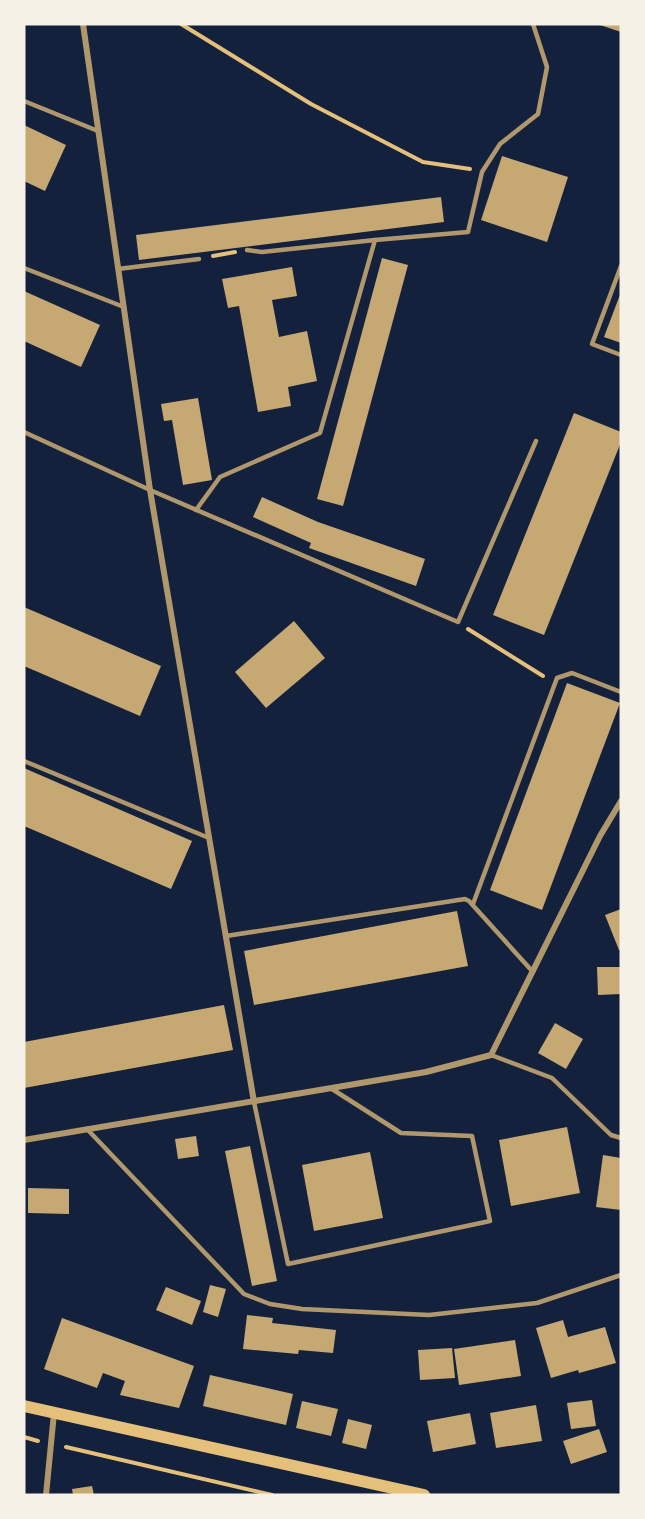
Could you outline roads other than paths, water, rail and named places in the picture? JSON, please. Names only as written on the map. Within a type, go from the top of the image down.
[{"type":"main road","points":[[24,1406],[424,1495]]},
{"type":"street","points":[[83,24],[150,490],[254,1102]]},
{"type":"street","points":[[24,1140],[426,1072],[491,1054],[600,836],[621,801]]},
{"type":"street","points":[[46,1495],[54,1413]]},
{"type":"lane","points":[[247,250],[262,252],[468,232],[482,172],[500,144],[538,114],[547,67],[533,24]]},
{"type":"lane","points":[[24,101],[98,131]]},
{"type":"lane","points":[[196,510],[220,477],[320,434],[375,240]]},
{"type":"lane","points":[[118,269],[199,259]]},
{"type":"lane","points":[[621,266],[592,344],[621,355]]},
{"type":"lane","points":[[24,268],[124,308]]},
{"type":"lane","points":[[24,432],[150,490],[458,622],[536,441]]},
{"type":"lane","points":[[473,904],[557,678],[572,673],[621,692]]},
{"type":"lane","points":[[24,761],[209,838]]},
{"type":"lane","points":[[226,936],[465,898],[473,904],[533,972]]},
{"type":"lane","points":[[491,1054],[552,1078],[611,1135],[621,1138]]},
{"type":"lane","points":[[254,1102],[288,1264],[490,1221],[472,1136],[401,1133],[332,1089]]},
{"type":"lane","points":[[87,1129],[244,1294],[270,1304],[302,1310],[429,1315],[537,1303],[621,1275]]}]
